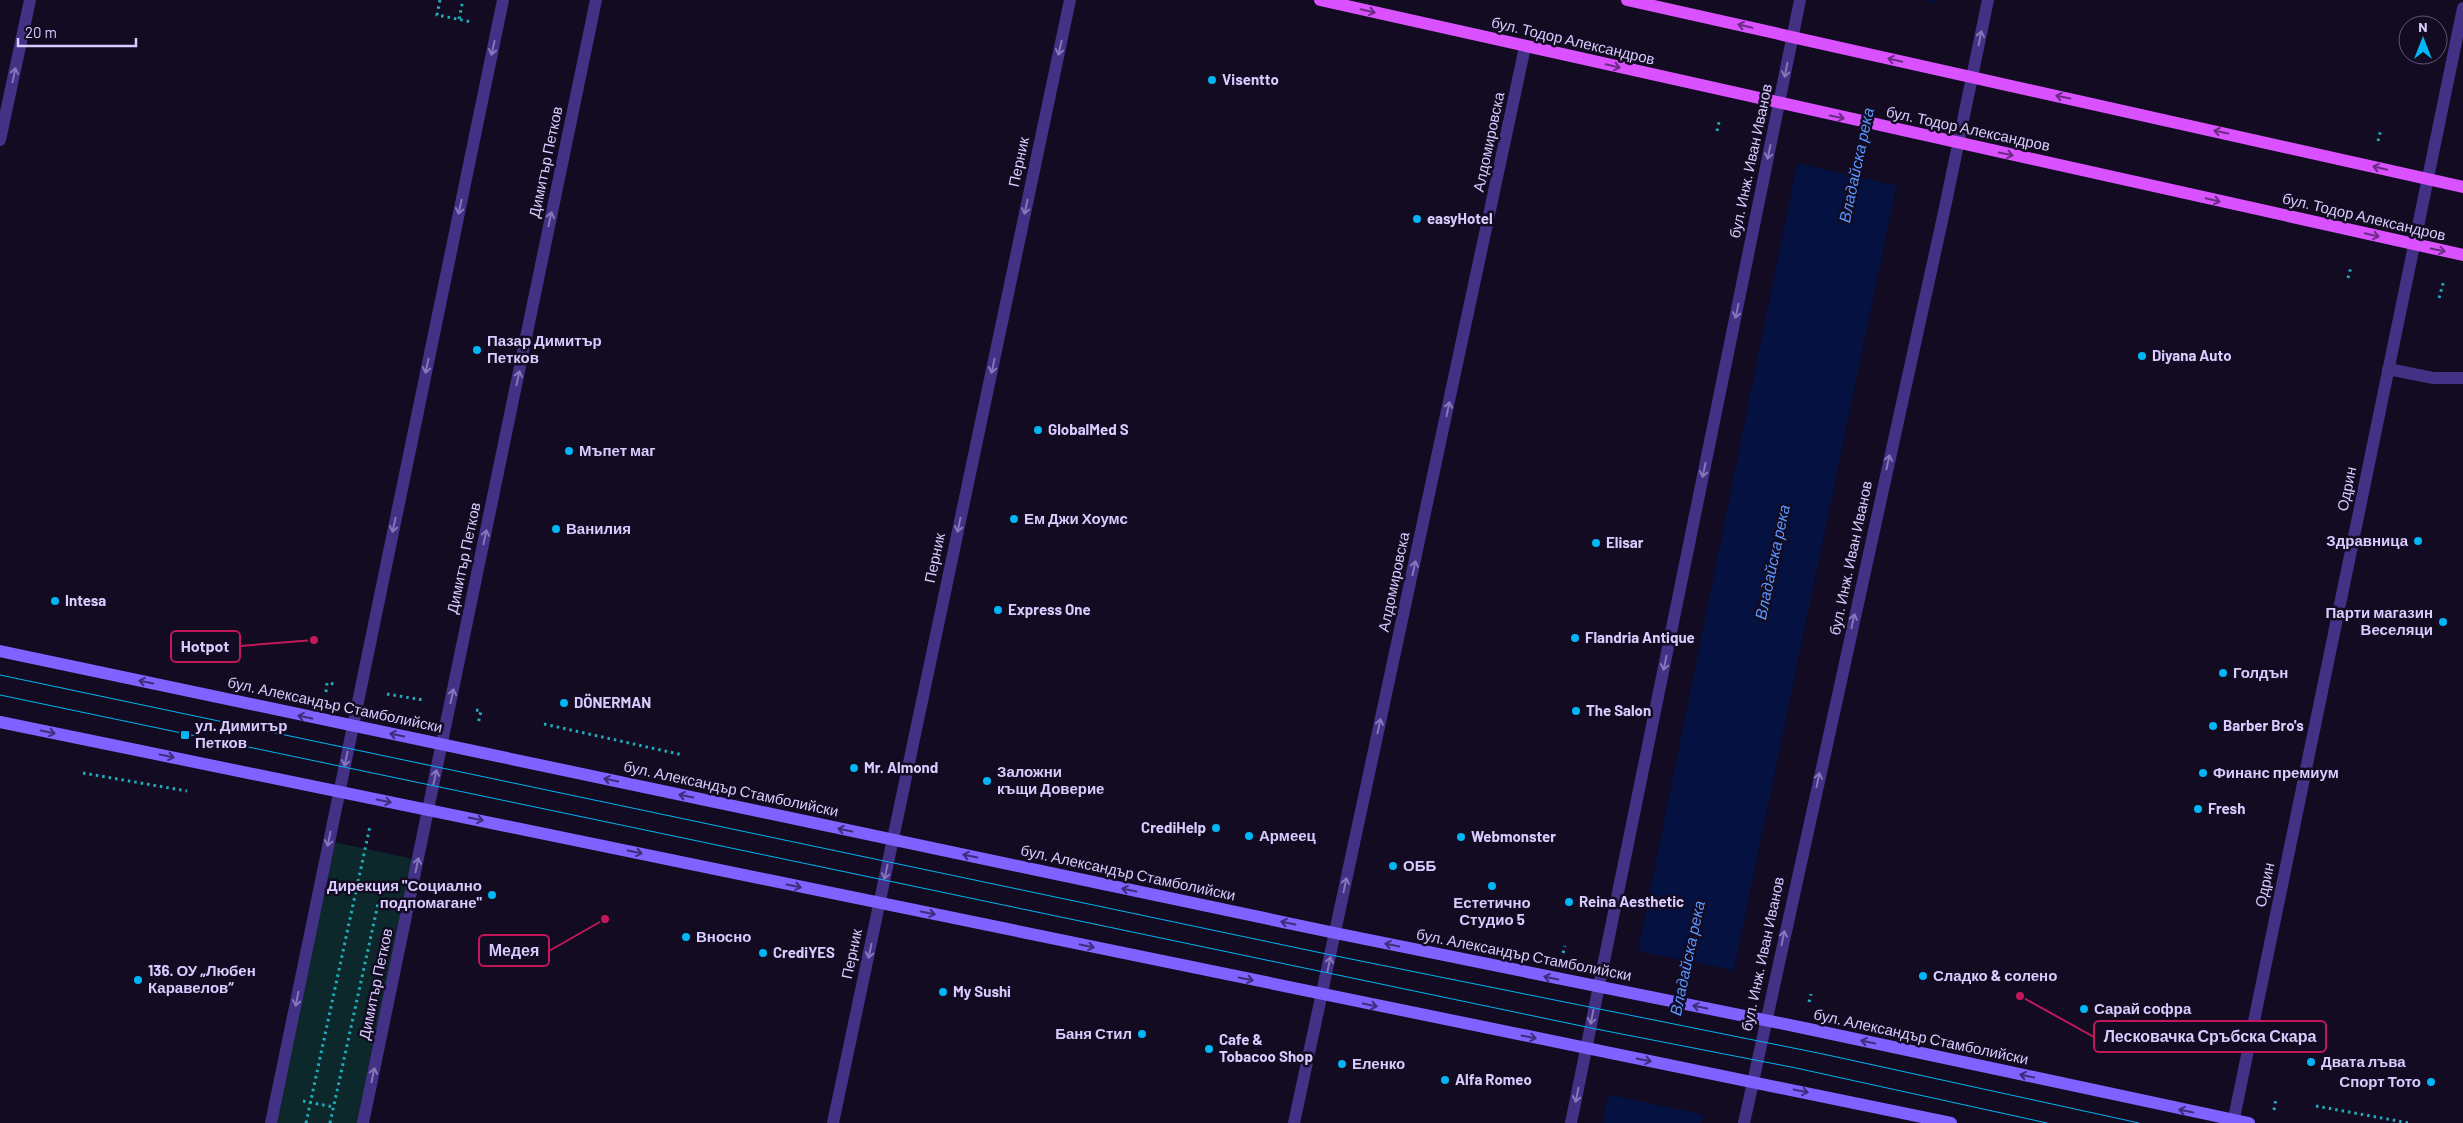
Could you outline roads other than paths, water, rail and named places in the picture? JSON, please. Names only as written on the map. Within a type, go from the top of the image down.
[{"type":"main road","name":"бул. Тодор Александров","points":[[1320,0],[2463,256]]},
{"type":"main road","points":[[1627,0],[2463,186]]},
{"type":"main road","name":"бул. Александър Стамболийски","points":[[0,651],[1335,933],[1766,1020],[2233,1122],[2249,1123]]},
{"type":"main road","points":[[0,722],[1951,1123]]},
{"type":"street","points":[[0,140],[30,0]]},
{"type":"street","points":[[271,1123],[503,0]]},
{"type":"street","name":"Димитър Петков","points":[[364,1118],[596,0]]},
{"type":"street","name":"Перник","points":[[833,1123],[1070,0]]},
{"type":"street","name":"бул. Инж. Иван Иванов","points":[[1571,1123],[1592,1049],[1798,38],[1800,0]]},
{"type":"street","name":"бул. Инж. Иван Иванов","points":[[1744,1123],[1988,0]]},
{"type":"street","name":"Одрин","points":[[2233,1122],[2463,8]]},
{"type":"street","name":"Алдомировска","points":[[1294,1123],[1526,47]]},
{"type":"street","points":[[2388,369],[2433,378],[2463,378]]},
{"type":"water","name":"Владайска река","points":[[1834,0],[1935,0],[1702,1123],[1603,1123],[1797,164]]},
{"type":"tram line","points":[[0,675],[1331,955],[1823,1054],[2139,1123]]},
{"type":"tram line","points":[[0,695],[1591,1028],[1796,1068],[2047,1123]]},
{"type":"place","name":"Visentto","points":[[1212,80]]},
{"type":"place","name":"easyHotel","points":[[1417,219]]},
{"type":"place","name":"Пазар Димитър Петков","points":[[477,350]]},
{"type":"place","name":"Diyana Auto","points":[[2142,356]]},
{"type":"place","name":"GlobalMed S","points":[[1038,430]]},
{"type":"place","name":"Мъпет маг","points":[[569,451]]},
{"type":"place","name":"Ем Джи Хоумс","points":[[1014,519]]},
{"type":"place","name":"Ванилия","points":[[556,529]]},
{"type":"place","name":"Здравница","points":[[2418,541]]},
{"type":"place","name":"Elisar","points":[[1596,543]]},
{"type":"place","name":"Intesa","points":[[55,601]]},
{"type":"place","name":"Express One","points":[[998,610]]},
{"type":"place","name":"Парти магазин Веселяци","points":[[2443,622]]},
{"type":"place","name":"Flandria Antique","points":[[1575,638]]},
{"type":"place","name":"Hotpot","points":[[314,640]]},
{"type":"place","name":"Голдън","points":[[2223,673]]},
{"type":"place","name":"DÖNERMAN","points":[[564,703]]},
{"type":"place","name":"The Salon","points":[[1576,711]]},
{"type":"place","name":"Barber Bro's","points":[[2213,726]]},
{"type":"place","name":"ул. Димитър Петков","points":[[185,735]]},
{"type":"place","name":"Mr. Almond","points":[[854,768]]},
{"type":"place","name":"Финанс премиум","points":[[2203,773]]},
{"type":"place","name":"Заложни къщи Доверие","points":[[987,781]]},
{"type":"place","name":"Fresh","points":[[2198,809]]},
{"type":"place","name":"CrediHelp","points":[[1216,828]]},
{"type":"place","name":"Армеец","points":[[1249,836]]},
{"type":"place","name":"Webmonster","points":[[1461,837]]},
{"type":"place","name":"ОББ","points":[[1393,866]]},
{"type":"place","name":"Естетично Студио 5","points":[[1492,886]]},
{"type":"place","name":"Дирекция \"Социално подпомагане\"","points":[[492,895]]},
{"type":"place","name":"Reina Aesthetic","points":[[1569,902]]},
{"type":"place","name":"Медея","points":[[605,919]]},
{"type":"place","name":"Вносно","points":[[686,937]]},
{"type":"place","name":"CrediYES","points":[[763,953]]},
{"type":"place","name":"Сладко & солено","points":[[1923,976]]},
{"type":"place","name":"136. ОУ „Любен Каравелов“","points":[[138,980]]},
{"type":"place","name":"My Sushi","points":[[943,992]]},
{"type":"place","name":"Лесковачка Сръбска Скара","points":[[2020,996]]},
{"type":"place","name":"Сарай софра","points":[[2084,1009]]},
{"type":"place","name":"Баня Стил","points":[[1142,1034]]},
{"type":"place","name":"Cafe & Tobacoo Shop","points":[[1209,1049]]},
{"type":"place","name":"Двата лъва","points":[[2311,1062]]},
{"type":"place","name":"Еленко","points":[[1342,1064]]},
{"type":"place","name":"Alfa Romeo","points":[[1445,1080]]},
{"type":"place","name":"Спорт Тото","points":[[2431,1082]]}]
